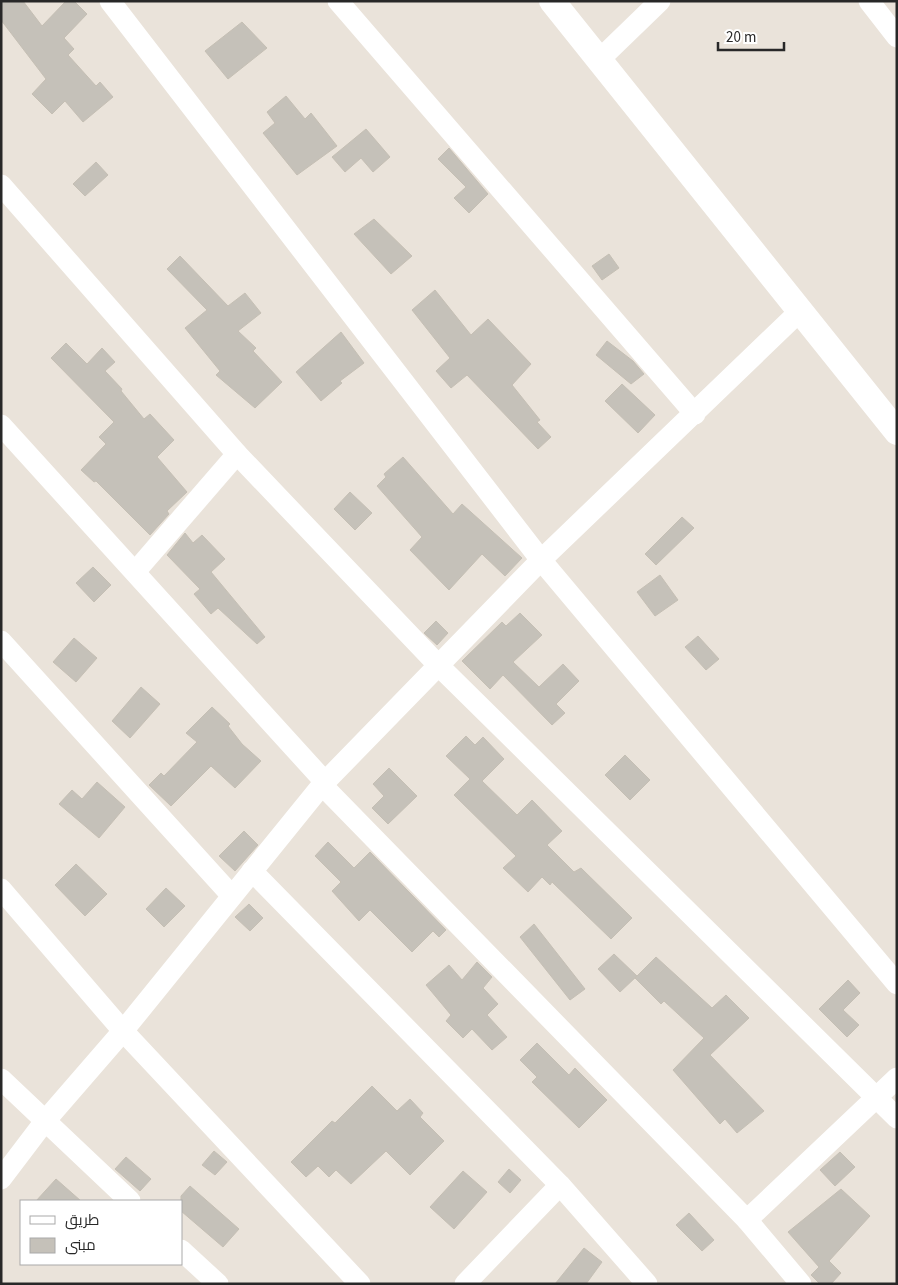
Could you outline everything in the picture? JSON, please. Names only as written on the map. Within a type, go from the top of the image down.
[{"type":"street","points":[[110,1],[541,560],[897,984]]},
{"type":"street","points":[[338,1],[694,414]]},
{"type":"street","points":[[552,1],[897,432]]},
{"type":"street","points":[[599,60],[660,1]]},
{"type":"street","points":[[869,1],[897,37]]},
{"type":"street","points":[[1,185],[237,454],[440,666],[897,1118]]},
{"type":"street","points":[[1,1179],[45,1122],[123,1031],[323,784],[440,666],[541,560],[800,311]]},
{"type":"street","points":[[1,425],[135,572],[323,784],[747,1220],[801,1284]]},
{"type":"street","points":[[135,572],[237,454]]},
{"type":"street","points":[[1,641],[232,896]]},
{"type":"street","points":[[252,871],[560,1185],[647,1284]]},
{"type":"street","points":[[1,889],[123,1031],[360,1284]]},
{"type":"street","points":[[747,1220],[897,1078]]},
{"type":"street","points":[[1,1079],[129,1200]]},
{"type":"street","points":[[465,1284],[560,1185]]},
{"type":"street","points":[[182,1251],[218,1284]]},
{"type":"building","points":[[1,1],[23,1],[42,26],[66,1],[74,1],[87,14],[64,38],[74,49],[68,55],[96,86],[100,82],[113,97],[83,122],[65,101],[52,114],[32,94],[46,79],[1,20]]},
{"type":"building","points":[[242,22],[267,48],[228,79],[205,51]]},
{"type":"building","points":[[286,96],[305,119],[311,113],[337,146],[297,175],[263,133],[275,123],[267,112]]},
{"type":"building","points":[[366,129],[390,157],[373,172],[361,158],[345,172],[332,157]]},
{"type":"building","points":[[449,148],[488,194],[469,213],[454,198],[466,187],[438,159]]},
{"type":"building","points":[[96,162],[108,175],[85,196],[73,184]]},
{"type":"building","points":[[374,219],[412,256],[391,274],[354,234]]},
{"type":"building","points":[[609,254],[619,268],[602,280],[592,266]]},
{"type":"building","points":[[180,256],[228,306],[245,293],[261,313],[238,331],[256,348],[253,351],[282,382],[255,408],[216,375],[220,371],[185,328],[207,310],[167,269]]},
{"type":"building","points":[[435,290],[471,335],[488,319],[531,364],[512,385],[540,420],[537,422],[551,437],[538,449],[467,375],[451,388],[436,371],[450,358],[412,310]]},
{"type":"building","points":[[341,332],[364,363],[340,381],[342,383],[321,401],[296,372]]},
{"type":"building","points":[[607,341],[633,361],[644,374],[631,384],[596,355]]},
{"type":"building","points":[[66,343],[87,364],[102,348],[115,362],[105,371],[122,389],[121,391],[144,419],[150,414],[174,440],[157,457],[187,492],[167,511],[169,514],[150,535],[96,481],[94,482],[81,470],[106,444],[99,437],[114,422],[51,358]]},
{"type":"building","points":[[622,384],[655,415],[638,433],[605,401]]},
{"type":"building","points":[[403,457],[453,514],[462,504],[522,558],[505,576],[482,554],[449,590],[410,550],[422,537],[377,486],[386,477],[384,474]]},
{"type":"building","points":[[350,492],[372,513],[355,530],[334,509]]},
{"type":"building","points":[[682,517],[694,528],[656,565],[645,554]]},
{"type":"building","points":[[185,533],[193,543],[202,535],[225,559],[211,572],[265,637],[257,644],[218,608],[211,614],[194,594],[200,589],[167,555]]},
{"type":"building","points":[[93,567],[111,585],[94,602],[76,583]]},
{"type":"building","points":[[660,575],[678,600],[655,616],[637,592]]},
{"type":"building","points":[[520,613],[542,635],[513,662],[539,687],[563,664],[579,681],[556,704],[565,713],[552,725],[503,675],[490,689],[462,661],[502,622],[506,626]]},
{"type":"building","points":[[436,621],[448,633],[437,645],[424,633]]},
{"type":"building","points":[[698,636],[719,659],[706,670],[685,647]]},
{"type":"building","points":[[74,638],[97,658],[76,682],[53,662]]},
{"type":"building","points":[[141,687],[160,704],[130,738],[112,721]]},
{"type":"building","points":[[212,707],[230,724],[228,726],[242,744],[261,761],[235,788],[211,766],[171,806],[149,785],[161,773],[164,776],[197,742],[186,733]]},
{"type":"building","points":[[466,736],[475,745],[483,737],[504,759],[482,781],[517,815],[532,800],[562,831],[547,845],[574,872],[581,868],[632,918],[611,939],[552,882],[550,885],[542,877],[528,892],[503,868],[516,856],[454,795],[470,779],[446,756]]},
{"type":"building","points":[[625,755],[650,780],[630,800],[605,775]]},
{"type":"building","points":[[389,768],[417,796],[388,824],[372,808],[384,796],[373,784]]},
{"type":"building","points":[[97,782],[125,807],[99,838],[59,804],[72,790],[82,799]]},
{"type":"building","points":[[244,831],[258,845],[235,871],[219,856]]},
{"type":"building","points":[[328,842],[354,868],[370,852],[446,930],[439,937],[433,931],[412,952],[370,910],[359,921],[332,891],[341,882],[315,856]]},
{"type":"building","points":[[76,864],[107,894],[85,916],[55,885]]},
{"type":"building","points":[[166,888],[185,906],[164,927],[146,909]]},
{"type":"building","points":[[249,904],[263,918],[250,931],[235,917]]},
{"type":"building","points":[[534,924],[585,989],[570,1000],[520,937]]},
{"type":"building","points":[[614,954],[637,976],[620,992],[598,969]]},
{"type":"building","points":[[656,957],[712,1008],[726,995],[749,1018],[710,1055],[764,1111],[737,1133],[725,1119],[720,1124],[673,1070],[704,1038],[664,1001],[661,1004],[635,978]]},
{"type":"building","points":[[477,962],[492,977],[483,988],[498,1004],[487,1015],[507,1037],[492,1050],[472,1029],[463,1038],[446,1021],[451,1015],[426,985],[449,965],[462,980]]},
{"type":"building","points":[[848,980],[860,993],[843,1010],[859,1025],[847,1037],[819,1009]]},
{"type":"building","points":[[537,1043],[569,1075],[575,1068],[607,1100],[579,1128],[532,1082],[537,1077],[520,1060]]},
{"type":"building","points":[[372,1086],[397,1111],[410,1099],[423,1113],[420,1117],[444,1141],[410,1175],[386,1151],[351,1184],[336,1170],[329,1177],[318,1166],[306,1177],[291,1162],[332,1121],[335,1123]]},
{"type":"building","points":[[214,1151],[227,1162],[215,1175],[202,1165]]},
{"type":"building","points":[[840,1152],[855,1167],[835,1186],[820,1170]]},
{"type":"building","points":[[126,1157],[151,1179],[140,1191],[115,1169]]},
{"type":"building","points":[[509,1169],[521,1180],[510,1193],[498,1182]]},
{"type":"building","points":[[463,1171],[487,1192],[454,1229],[430,1207]]},
{"type":"building","points":[[56,1179],[80,1200],[37,1200]]},
{"type":"building","points":[[190,1186],[239,1229],[223,1247],[182,1212],[181,1196]]},
{"type":"building","points":[[841,1189],[870,1216],[829,1261],[841,1273],[831,1284],[820,1284],[811,1275],[819,1267],[788,1232]]},
{"type":"building","points":[[689,1213],[714,1240],[702,1251],[676,1225]]},
{"type":"building","points":[[584,1248],[602,1262],[586,1284],[555,1284]]}]
